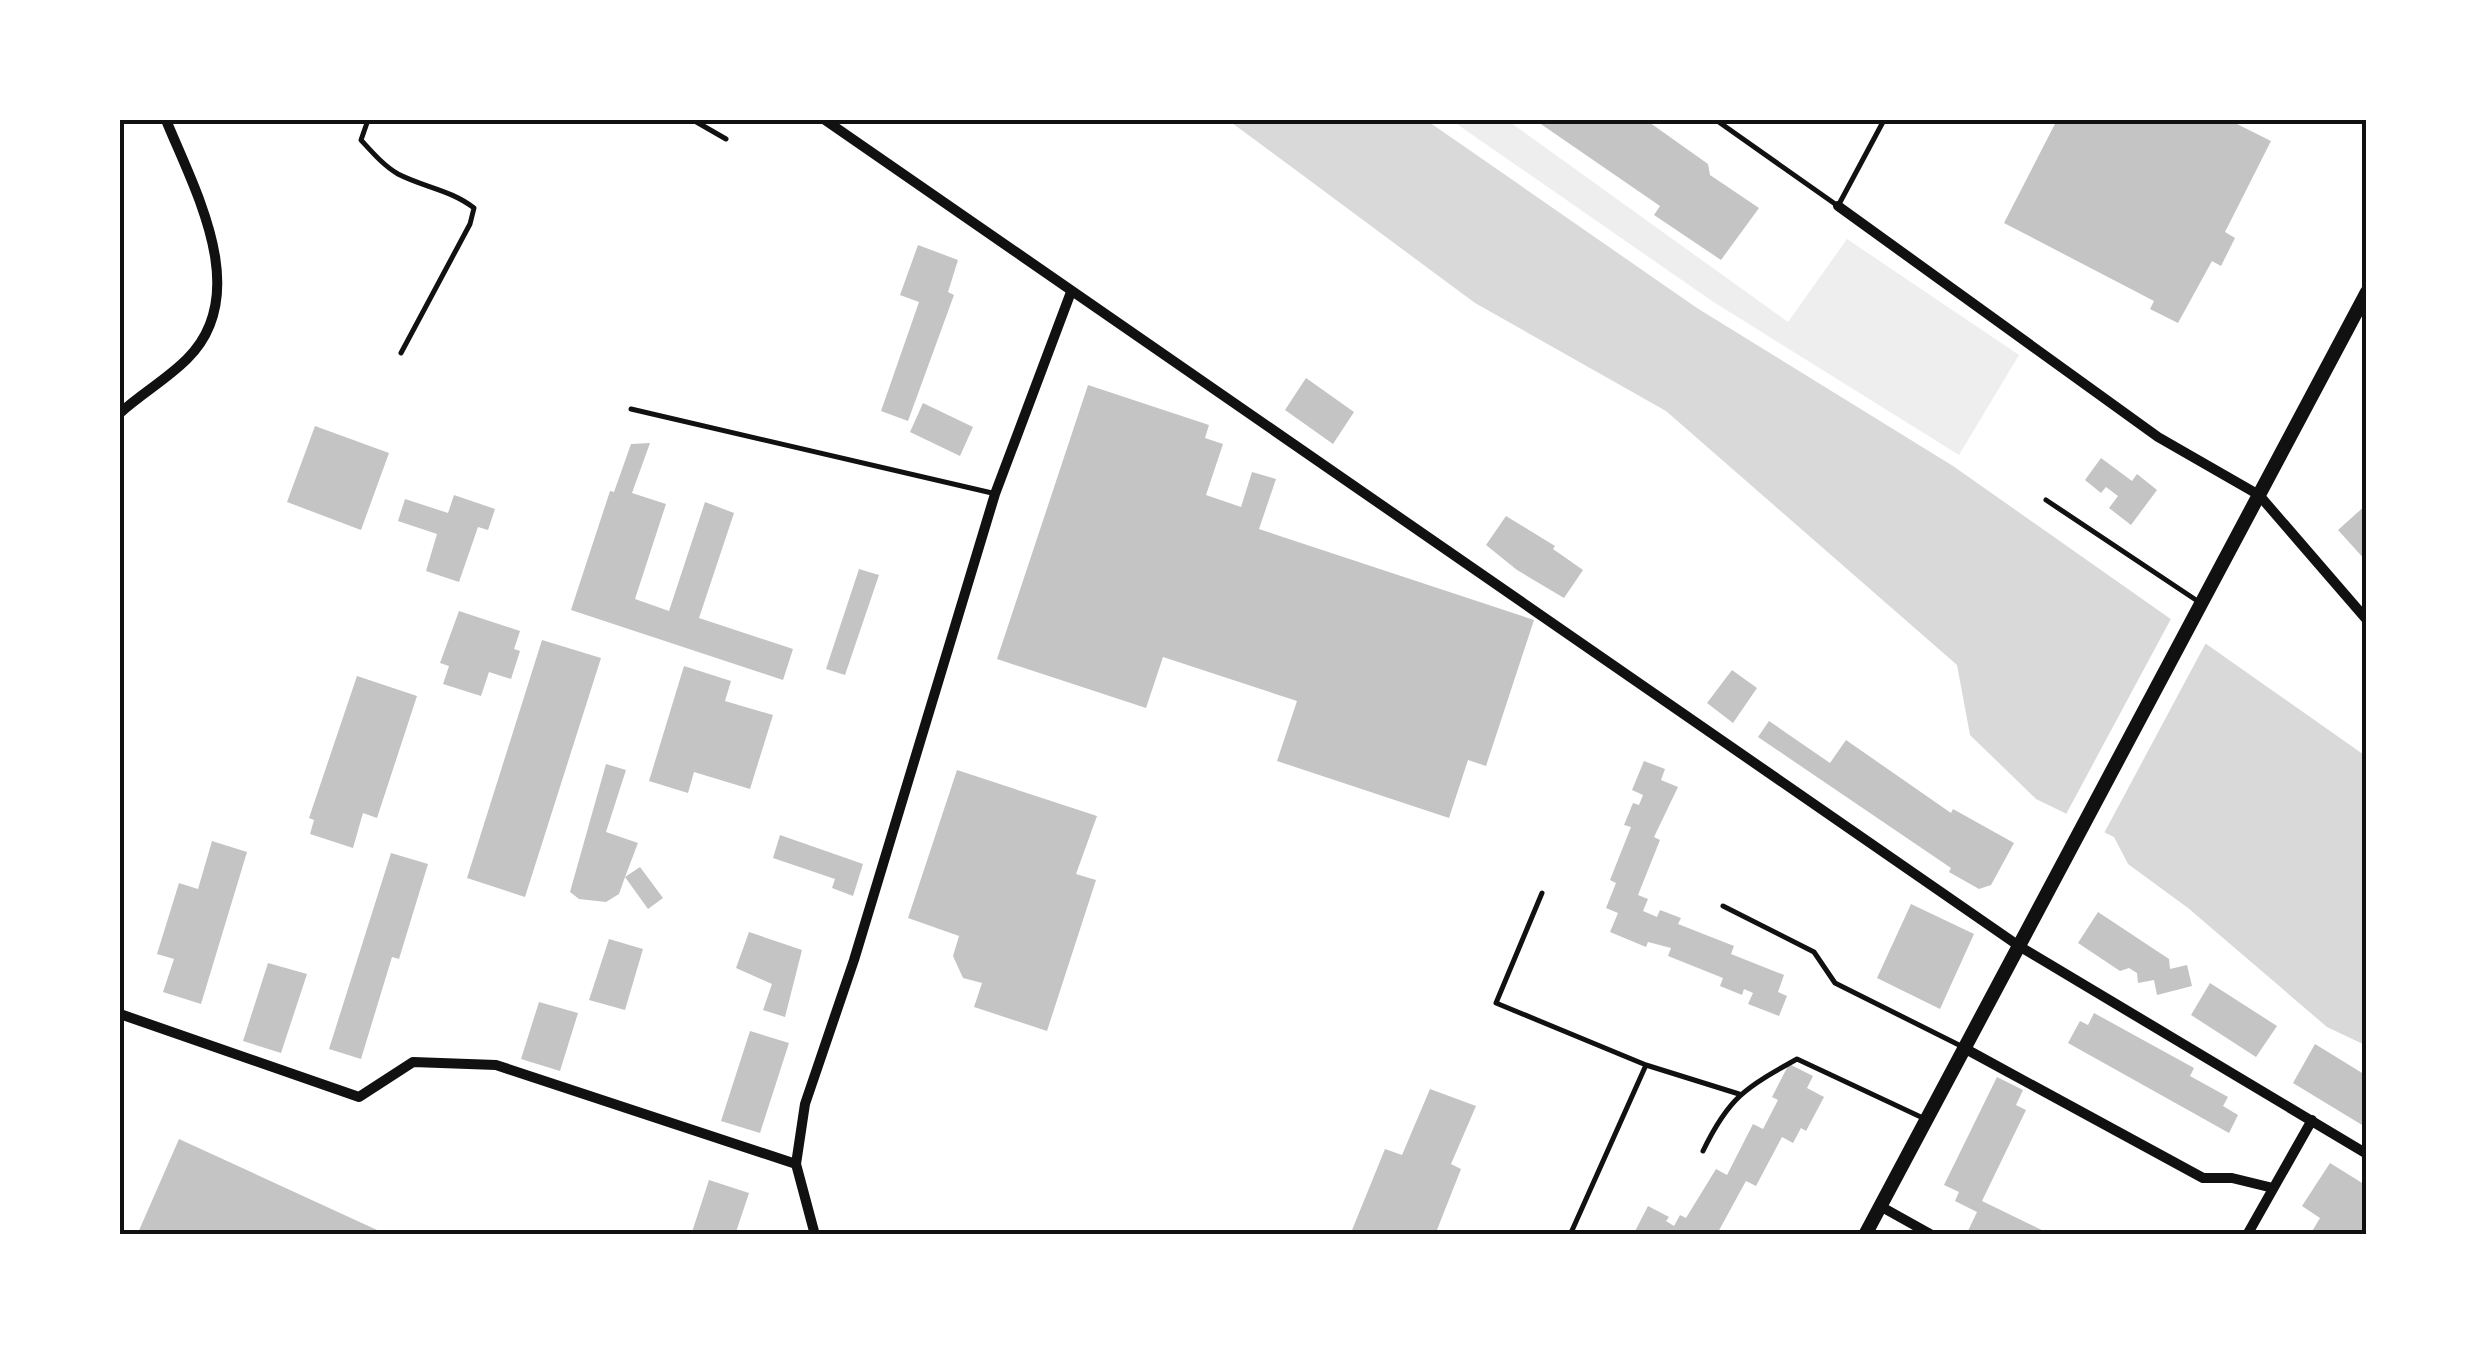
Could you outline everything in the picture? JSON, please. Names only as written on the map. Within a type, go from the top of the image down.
[{"type":"street","points":[[120,413],[187,359],[207,334],[217,306],[218,278],[200,203],[166,120]]},
{"type":"street","points":[[825,120],[2019,946],[2367,1154]]},
{"type":"street","points":[[1838,206],[2158,437],[2259,496],[2367,620]]},
{"type":"street","points":[[815,1235],[796,1164],[805,1104],[854,960],[995,494],[1071,292]]},
{"type":"street","points":[[1865,1235],[2367,292]]},
{"type":"street","points":[[120,1014],[359,1097],[413,1062],[496,1065],[796,1164]]},
{"type":"street","points":[[1964,1048],[2203,1178],[2232,1178],[2272,1188]]},
{"type":"street","points":[[2248,1235],[2312,1120]]},
{"type":"street","points":[[1880,1206],[1932,1235]]},
{"type":"lane","points":[[368,120],[362,140],[376,156],[397,173],[459,197],[474,208],[470,224],[401,352]]},
{"type":"lane","points":[[693,120],[726,139]]},
{"type":"lane","points":[[1716,120],[1838,206],[1884,120]]},
{"type":"lane","points":[[631,409],[995,494]]},
{"type":"lane","points":[[2367,418],[2367,459]]},
{"type":"lane","points":[[2046,500],[2202,604]]},
{"type":"lane","points":[[1542,893],[1496,1003],[1646,1065],[1739,1094]]},
{"type":"lane","points":[[1723,906],[1814,952],[1835,982],[1964,1048]]},
{"type":"lane","points":[[1704,1151],[1723,1109],[1739,1094],[1796,1058],[1926,1119]]},
{"type":"lane","points":[[1570,1235],[1646,1065]]},
{"type":"shaded area","points":[[1228,120],[1426,120],[1697,308],[1953,466],[2367,757],[2367,1046],[2327,1027],[2188,908],[2128,864],[2114,837],[2036,799],[1970,735],[1957,665],[1666,411],[1475,303]]},
{"type":"shaded area","points":[[1451,120],[1507,120],[1788,322],[1847,239],[2019,355],[1959,455],[1712,301]]},
{"type":"pier","points":[[2173,615],[2208,639],[2102,837],[2064,818]]},
{"type":"building","points":[[1535,120],[1646,120],[1708,164],[1710,175],[1759,208],[1721,260],[1654,215],[1660,206]]},
{"type":"building","points":[[2057,120],[2229,120],[2271,141],[2225,232],[2235,238],[2221,266],[2212,261],[2178,323],[2150,309],[2154,301],[2004,223]]},
{"type":"building","points":[[918,245],[958,260],[948,292],[954,295],[908,421],[881,411],[919,302],[900,295]]},
{"type":"building","points":[[1306,378],[1354,412],[1333,444],[1285,410]]},
{"type":"building","points":[[1088,385],[1209,425],[1205,438],[1223,444],[1206,495],[1241,507],[1252,472],[1276,479],[1259,529],[1534,620],[1486,766],[1468,760],[1449,818],[1277,761],[1297,701],[1163,657],[1146,708],[997,659]]},
{"type":"building","points":[[923,403],[973,427],[960,456],[910,432]]},
{"type":"building","points":[[315,426],[389,453],[361,530],[287,502]]},
{"type":"building","points":[[650,443],[632,493],[666,504],[635,599],[669,611],[705,502],[734,513],[699,618],[793,649],[783,680],[571,610],[610,491],[614,492],[631,444]]},
{"type":"building","points":[[2101,458],[2132,481],[2137,474],[2157,490],[2131,525],[2109,508],[2118,496],[2106,487],[2101,493],[2085,480]]},
{"type":"building","points":[[454,495],[495,509],[488,530],[478,527],[459,582],[426,571],[437,534],[398,521],[405,499],[448,513]]},
{"type":"building","points":[[2367,504],[2367,562],[2338,530]]},
{"type":"building","points":[[1506,516],[1555,546],[1553,549],[1583,570],[1564,598],[1517,570],[1486,545]]},
{"type":"building","points":[[859,569],[879,575],[845,675],[826,669]]},
{"type":"building","points":[[459,611],[520,631],[514,649],[520,651],[511,679],[489,672],[481,696],[443,684],[449,666],[440,663]]},
{"type":"building","points":[[542,640],[601,658],[525,897],[467,878]]},
{"type":"building","points":[[684,666],[731,681],[725,701],[773,715],[750,789],[694,772],[688,793],[649,781]]},
{"type":"building","points":[[1732,670],[1757,688],[1733,723],[1707,703]]},
{"type":"building","points":[[357,676],[417,696],[377,818],[363,813],[353,848],[310,834],[314,820],[309,818]]},
{"type":"building","points":[[1769,721],[1830,763],[1846,740],[1951,813],[1953,809],[2014,843],[1991,885],[1979,889],[1949,872],[1951,868],[1758,737]]},
{"type":"building","points":[[1644,761],[1665,769],[1661,780],[1678,787],[1654,837],[1660,840],[1638,895],[1648,899],[1643,911],[1657,917],[1660,910],[1681,918],[1678,924],[1734,946],[1731,954],[1784,975],[1778,992],[1787,996],[1779,1016],[1748,1004],[1753,993],[1744,989],[1742,995],[1720,986],[1723,978],[1668,956],[1671,948],[1648,942],[1646,947],[1610,932],[1618,913],[1606,908],[1616,883],[1610,880],[1631,827],[1624,825],[1633,803],[1639,805],[1643,795],[1632,790]]},
{"type":"building","points":[[606,764],[626,770],[606,832],[638,843],[619,894],[606,902],[579,899],[570,892]]},
{"type":"building","points":[[957,770],[1097,816],[1076,874],[1096,880],[1047,1031],[974,1007],[982,983],[963,978],[953,956],[959,936],[908,918]]},
{"type":"building","points":[[780,835],[863,864],[853,896],[832,888],[835,879],[773,858]]},
{"type":"building","points":[[212,841],[247,852],[201,1004],[163,992],[174,959],[157,954],[179,883],[198,889]]},
{"type":"building","points":[[391,853],[428,864],[399,959],[392,957],[361,1059],[329,1049]]},
{"type":"building","points":[[640,867],[663,898],[648,909],[625,877]]},
{"type":"building","points":[[1911,904],[1974,934],[1940,1009],[1877,978]]},
{"type":"building","points":[[2098,912],[2169,959],[2170,969],[2187,965],[2192,986],[2157,995],[2154,980],[2138,983],[2137,973],[2129,968],[2120,971],[2078,943]]},
{"type":"building","points":[[749,932],[802,950],[785,1017],[763,1010],[772,984],[736,968]]},
{"type":"building","points":[[609,939],[643,949],[625,1010],[589,1000]]},
{"type":"building","points":[[268,963],[307,974],[281,1053],[243,1041]]},
{"type":"building","points":[[2210,983],[2277,1026],[2256,1057],[2191,1015]]},
{"type":"building","points":[[539,1002],[578,1013],[560,1071],[521,1059]]},
{"type":"building","points":[[2094,1013],[2194,1068],[2190,1076],[2228,1097],[2223,1106],[2238,1115],[2229,1133],[2068,1043],[2080,1021],[2088,1025]]},
{"type":"building","points":[[750,1031],[789,1043],[760,1133],[721,1121]]},
{"type":"building","points":[[2315,1044],[2367,1076],[2367,1128],[2293,1083]]},
{"type":"building","points":[[1789,1064],[1813,1076],[1807,1088],[1824,1097],[1806,1131],[1801,1128],[1793,1143],[1782,1137],[1756,1186],[1746,1181],[1717,1234],[1710,1231],[1708,1235],[1633,1235],[1648,1206],[1669,1217],[1666,1221],[1674,1226],[1680,1215],[1686,1218],[1716,1169],[1727,1175],[1753,1124],[1763,1129],[1778,1100],[1772,1097]]},
{"type":"building","points":[[1997,1077],[2023,1090],[2016,1105],[2026,1110],[1982,1201],[2052,1235],[1966,1235],[1977,1212],[1955,1201],[1959,1192],[1944,1185]]},
{"type":"building","points":[[1430,1089],[1476,1106],[1451,1164],[1461,1169],[1435,1235],[1350,1235],[1385,1149],[1402,1155]]},
{"type":"building","points":[[179,1139],[388,1235],[137,1235]]},
{"type":"building","points":[[2330,1163],[2367,1186],[2367,1235],[2341,1230],[2338,1235],[2311,1233],[2320,1218],[2302,1206]]},
{"type":"building","points":[[709,1180],[749,1193],[735,1235],[691,1235]]}]
